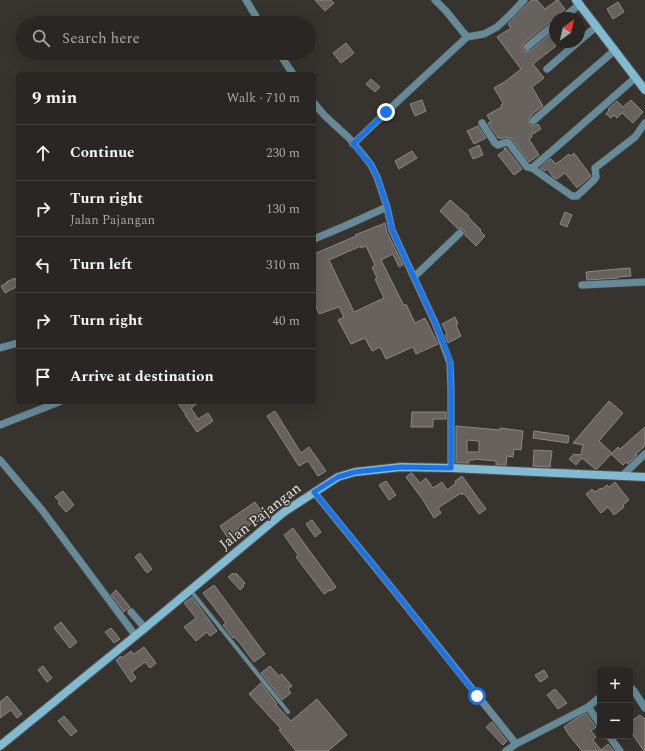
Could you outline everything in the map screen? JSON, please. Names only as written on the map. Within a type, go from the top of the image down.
[{"type":"main road","points":[[578,2],[645,90]]},
{"type":"main road","name":"Jalan Pajangan","points":[[0,746],[284,512],[338,477],[355,472],[401,467],[645,477]]},
{"type":"street","points":[[247,0],[256,16]]},
{"type":"street","points":[[435,0],[467,37]]},
{"type":"street","points":[[353,144],[467,37],[484,34],[497,27],[524,0]]},
{"type":"street","points":[[569,12],[578,2]]},
{"type":"street","points":[[585,37],[597,26]]},
{"type":"street","points":[[527,47],[549,29]]},
{"type":"street","points":[[546,69],[572,48]]},
{"type":"street","points":[[533,121],[615,50]]},
{"type":"street","points":[[284,60],[292,72]]},
{"type":"street","points":[[532,168],[635,78]]},
{"type":"street","points":[[316,105],[371,165],[377,177],[387,207],[392,230],[436,325],[450,363],[451,468]]},
{"type":"street","points":[[482,123],[495,143],[498,145],[507,142],[509,143],[528,167],[532,168],[572,196],[578,196],[596,177],[595,168],[635,137],[645,123]]},
{"type":"street","points":[[316,238],[387,207]]},
{"type":"street","points":[[414,277],[460,233]]},
{"type":"street","points":[[582,285],[645,282]]},
{"type":"street","points":[[0,348],[16,344]]},
{"type":"street","points":[[0,425],[54,404]]},
{"type":"street","points":[[622,476],[645,454]]},
{"type":"street","points":[[0,460],[42,510],[135,635]]},
{"type":"street","points":[[314,492],[516,744]]},
{"type":"street","points":[[131,612],[145,628]]},
{"type":"street","points":[[633,690],[645,708]]},
{"type":"street","points":[[506,751],[516,744],[588,707],[597,700]]},
{"type":"street","points":[[588,707],[597,720]]},
{"type":"street","points":[[611,739],[620,751]]},
{"type":"lane","points":[[190,590],[288,712]]},
{"type":"building","points":[[315,0],[331,0],[334,3],[325,11]]},
{"type":"building","points":[[531,0],[537,0],[545,9],[558,0],[565,9],[562,12],[549,12],[549,22],[522,46],[525,52],[530,51],[549,35],[549,48],[553,48],[533,64],[544,78],[532,87],[543,106],[531,115],[528,120],[530,125],[534,126],[538,124],[541,129],[531,135],[532,137],[529,139],[539,155],[529,162],[512,139],[507,137],[500,139],[499,137],[498,138],[488,123],[491,122],[487,115],[502,107],[501,105],[503,103],[494,88],[521,69],[497,37],[511,28],[508,24]]},
{"type":"building","points":[[618,2],[624,12],[613,19],[607,9]]},
{"type":"building","points":[[346,43],[354,53],[341,63],[333,53]]},
{"type":"building","points":[[371,79],[380,87],[375,92],[366,84]]},
{"type":"building","points":[[422,100],[426,111],[415,116],[410,104]]},
{"type":"building","points":[[631,100],[643,112],[633,123],[622,113],[617,118],[614,115],[611,118],[606,114],[609,110],[608,109],[617,101],[623,107]]},
{"type":"building","points":[[478,126],[486,138],[474,144],[467,131]]},
{"type":"building","points":[[479,145],[483,155],[473,159],[469,150]]},
{"type":"building","points":[[504,148],[506,148],[522,169],[514,175],[498,155],[505,150]]},
{"type":"building","points":[[412,151],[417,158],[399,169],[395,161]]},
{"type":"building","points":[[574,153],[591,176],[577,188],[565,173],[557,179],[553,177],[547,169],[545,171],[540,168],[550,159],[556,164],[569,154],[571,156]]},
{"type":"building","points":[[450,200],[469,216],[468,217],[485,236],[476,246],[465,235],[463,229],[458,229],[440,211]]},
{"type":"building","points":[[565,212],[572,215],[567,227],[560,224]]},
{"type":"building","points":[[385,223],[387,232],[403,265],[399,267],[393,254],[381,260],[404,306],[406,304],[415,323],[425,318],[438,344],[416,354],[413,347],[386,359],[380,347],[372,351],[365,338],[351,344],[338,320],[344,317],[339,307],[319,314],[316,306],[316,253],[356,236],[355,235]],"holes":[[[361,246],[361,248],[366,246],[375,265],[372,267],[377,278],[375,279],[384,298],[354,312],[329,260]]]},
{"type":"building","points":[[630,268],[631,276],[587,280],[586,272]]},
{"type":"building","points":[[15,278],[16,287],[5,293],[1,286],[7,283],[6,282]]},
{"type":"building","points":[[455,317],[458,324],[456,325],[461,336],[448,343],[445,335],[447,334],[442,324]]},
{"type":"building","points":[[609,401],[623,413],[599,441],[612,453],[597,469],[582,458],[576,465],[569,459],[574,454],[581,455],[583,445],[573,443]]},
{"type":"building","points":[[178,404],[196,404],[191,408],[198,419],[208,413],[213,421],[197,432]]},
{"type":"building","points":[[275,411],[301,453],[309,447],[326,471],[318,476],[308,461],[299,466],[267,416]]},
{"type":"building","points":[[412,412],[446,412],[446,419],[433,419],[433,427],[411,427]]},
{"type":"building","points":[[456,426],[500,430],[500,428],[523,431],[521,450],[514,449],[513,457],[507,456],[506,465],[496,465],[496,461],[474,459],[469,460],[469,463],[456,463]],"holes":[[[467,440],[479,441],[479,452],[467,452]]]},
{"type":"building","points":[[645,427],[645,446],[628,464],[626,462],[623,465],[611,454],[618,447],[620,449]]},
{"type":"building","points":[[534,431],[569,436],[568,443],[533,438]]},
{"type":"building","points":[[534,450],[552,451],[550,467],[533,466]]},
{"type":"building","points":[[411,473],[420,483],[426,478],[433,488],[442,482],[447,490],[462,476],[486,509],[479,514],[464,493],[462,495],[461,493],[438,508],[441,513],[434,518],[406,477]]},
{"type":"building","points":[[386,481],[396,495],[389,500],[379,485]]},
{"type":"building","points":[[615,482],[629,500],[623,505],[624,507],[614,515],[608,507],[601,513],[586,494],[592,489],[595,492],[607,485],[609,487]]},
{"type":"building","points":[[63,491],[74,505],[66,512],[55,497]]},
{"type":"building","points":[[255,502],[265,517],[242,530],[245,536],[232,544],[220,526]]},
{"type":"building","points":[[312,520],[321,532],[315,537],[306,524]]},
{"type":"building","points":[[293,528],[336,587],[331,591],[330,590],[324,594],[296,557],[298,555],[284,535]]},
{"type":"building","points":[[140,553],[152,569],[147,573],[135,557]]},
{"type":"building","points":[[233,573],[234,575],[236,573],[245,583],[240,590],[228,577]]},
{"type":"building","points":[[214,585],[265,654],[254,662],[239,642],[234,637],[233,638],[223,625],[226,623],[203,593]]},
{"type":"building","points":[[116,590],[130,607],[124,612],[111,595]]},
{"type":"building","points":[[192,597],[217,631],[210,636],[207,632],[196,641],[184,627],[196,618],[184,603]]},
{"type":"building","points":[[61,622],[77,642],[70,648],[54,628]]},
{"type":"building","points":[[111,628],[120,639],[114,643],[105,632]]},
{"type":"building","points":[[144,647],[156,663],[150,668],[145,662],[132,672],[136,678],[131,682],[116,660],[121,656],[122,658],[131,651],[134,654]]},
{"type":"building","points":[[43,666],[52,678],[47,682],[38,670]]},
{"type":"building","points":[[270,666],[279,676],[282,674],[292,686],[288,689],[291,693],[282,700],[261,673]]},
{"type":"building","points":[[544,670],[548,677],[540,682],[535,675]]},
{"type":"building","points":[[261,683],[277,704],[276,705],[291,721],[317,699],[347,735],[328,751],[296,751],[279,730],[281,729],[249,694]]},
{"type":"building","points":[[555,689],[567,703],[558,709],[547,695]]},
{"type":"building","points":[[7,696],[22,714],[17,718],[11,710],[0,718],[0,702]]},
{"type":"building","points":[[586,713],[596,727],[591,731],[596,737],[593,740],[601,750],[608,744],[614,751],[582,751],[569,735],[564,727]]},
{"type":"building","points":[[640,715],[645,719],[645,751],[633,735],[633,720]]},
{"type":"building","points":[[64,716],[77,731],[71,736],[58,721]]},
{"type":"building","points":[[492,722],[507,741],[503,745],[486,727]]},
{"type":"route","points":[[386,112],[353,144],[371,165],[377,177],[387,207],[392,230],[436,325],[448,355],[450,363],[451,389],[451,468],[401,467],[355,472],[338,477],[314,492],[477,696]]}]
